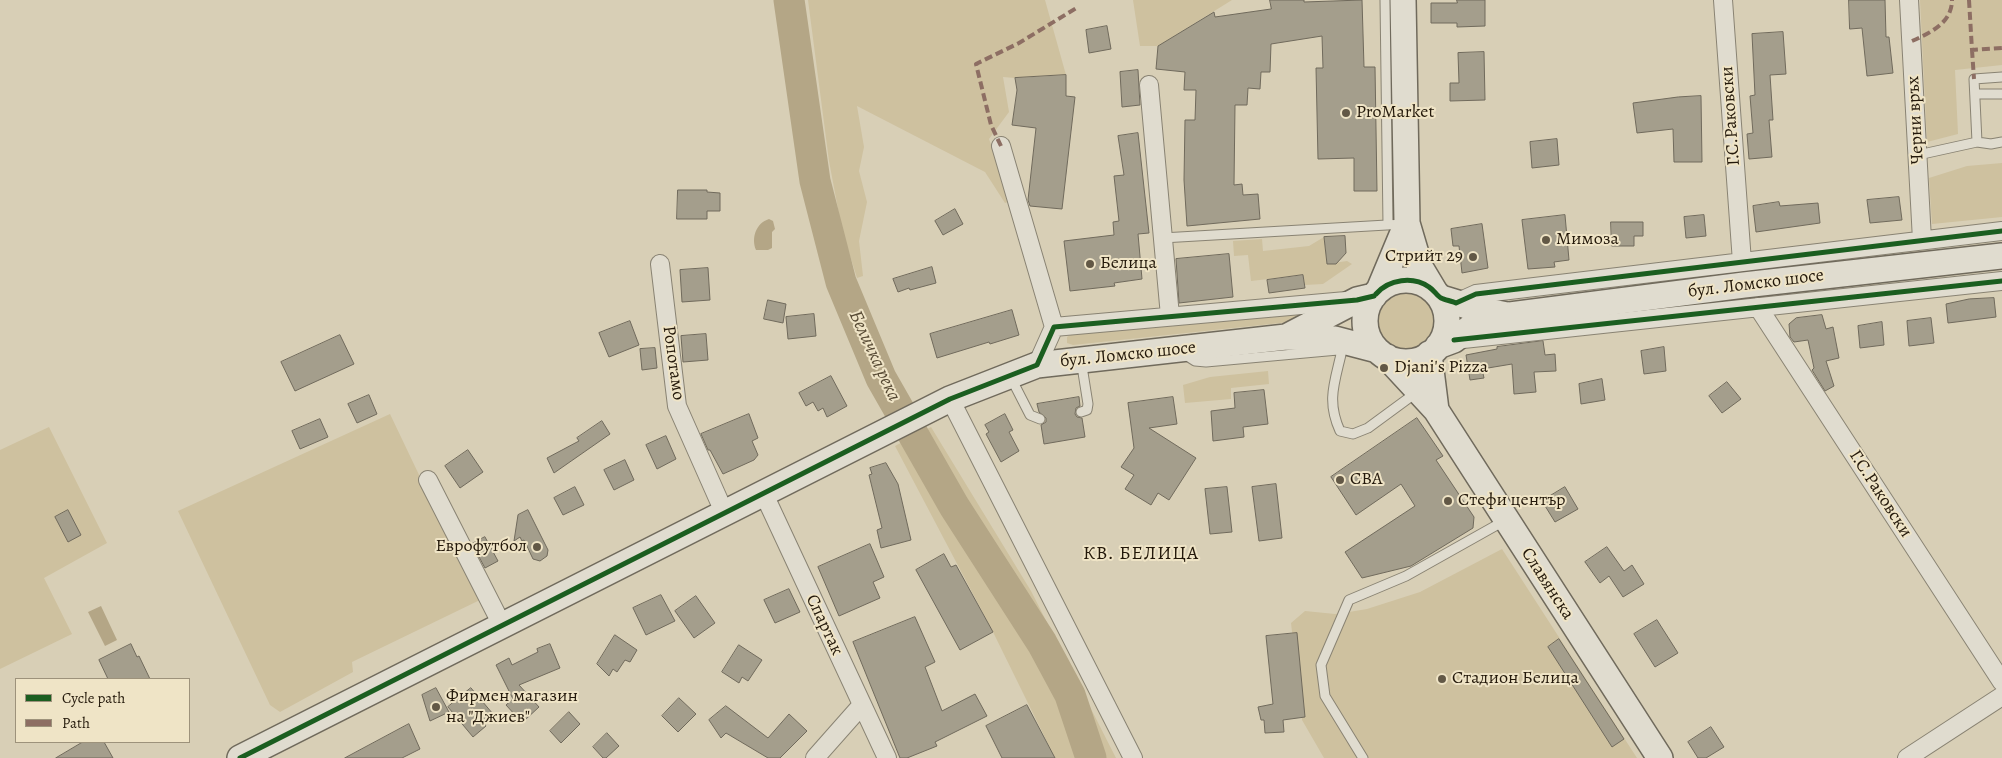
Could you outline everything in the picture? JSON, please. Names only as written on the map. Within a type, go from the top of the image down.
[{"type":"main road","points":[[1398,224],[1420,267],[1444,297],[1447,320],[1440,347],[1410,362],[1382,353],[1367,332],[1366,325],[1370,295],[1398,224],[1403,0]]},
{"type":"main road","name":"бул. Ломско шосе","points":[[1440,347],[1472,326],[1510,315],[1744,285],[2002,256]]},
{"type":"main road","points":[[1370,295],[1394,282],[1408,280],[1422,283],[1444,297]]},
{"type":"main road","name":"бул. Ломско шосе","points":[[1286,337],[1370,295]]},
{"type":"main road","name":"бул. Ломско шосе","points":[[1444,297],[1510,315]]},
{"type":"main road","name":"бул. Ломско шосе","points":[[242,758],[866,440],[950,399],[1037,365],[1286,337],[1335,339],[1348,347],[1382,353]]},
{"type":"main road","name":"Славянска","points":[[1436,410],[1440,347]]},
{"type":"main road","name":"Славянска","points":[[1382,353],[1436,410],[1660,758]]},
{"type":"street","name":"Г.С.Раковски","points":[[1723,0],[1742,262]]},
{"type":"street","name":"Черни връх","points":[[1909,0],[1922,240]]},
{"type":"street","points":[[1150,84],[1170,316]]},
{"type":"street","points":[[1000,146],[1054,327],[1037,365]]},
{"type":"street","points":[[1444,297],[2002,232]]},
{"type":"street","name":"Ропотамо","points":[[660,264],[678,406],[724,512]]},
{"type":"street","points":[[1440,347],[1758,307],[2002,281]]},
{"type":"street","points":[[1054,327],[1370,295]]},
{"type":"street","name":"Г.С.Раковски","points":[[1758,307],[2002,682]]},
{"type":"street","points":[[950,399],[1133,758]]},
{"type":"street","points":[[428,480],[502,625]]},
{"type":"street","name":"Спартак","points":[[763,492],[887,758]]},
{"type":"street","points":[[1907,758],[2002,696]]},
{"type":"street","points":[[815,758],[862,706]]},
{"type":"lane","points":[[1162,238],[1398,224],[1385,0]]},
{"type":"lane","points":[[1978,142],[1974,79],[2002,77]]},
{"type":"lane","points":[[1975,94],[2002,94]]},
{"type":"lane","points":[[1918,155],[1978,142],[1991,144],[2002,142]]},
{"type":"lane","points":[[1178,349],[1195,361],[1206,362],[1348,347],[1332,394],[1333,414],[1340,431],[1353,434],[1368,428],[1418,391]]},
{"type":"lane","points":[[1080,360],[1088,404],[1087,410],[1081,412]]},
{"type":"lane","points":[[1010,376],[1030,415],[1040,419]]},
{"type":"lane","points":[[1363,758],[1325,696],[1320,665],[1349,600],[1406,576],[1506,520]]},
{"type":"shaded area","points":[[808,0],[1045,0],[1066,75],[1003,77],[1009,112],[989,139],[1011,201],[1005,203],[985,172],[857,106],[864,147],[859,171],[867,202],[859,241],[863,276],[857,278],[842,230],[829,161]]},
{"type":"shaded area","points":[[1133,0],[1232,0],[1158,46],[1140,46]]},
{"type":"shaded area","points":[[1920,0],[2002,0],[2002,65],[1955,70],[1958,134],[1927,142]]},
{"type":"shaded area","points":[[2002,163],[2002,217],[1932,224],[1929,178],[1967,166]]},
{"type":"shaded area","points":[[769,219],[773,221],[775,229],[772,232],[772,248],[756,250],[754,236],[758,227]]},
{"type":"shaded area","points":[[1324,237],[1327,264],[1347,261],[1352,264],[1323,284],[1305,285],[1303,275],[1251,281],[1248,255],[1234,256],[1233,241],[1262,239],[1263,251],[1309,246]]},
{"type":"shaded area","points":[[1400,293],[1412,293],[1427,301],[1435,316],[1435,328],[1427,343],[1412,351],[1400,351],[1385,343],[1377,328],[1377,316],[1385,301]]},
{"type":"shaded area","points":[[1295,311],[1314,313],[1299,321],[1073,345],[1067,343],[1067,337],[1073,333]]},
{"type":"shaded area","points":[[1268,371],[1269,384],[1231,388],[1231,399],[1185,403],[1183,385],[1210,377]]},
{"type":"shaded area","points":[[390,414],[482,599],[352,662],[353,672],[280,712],[270,705],[178,511]]},
{"type":"shaded area","points":[[49,427],[107,543],[44,578],[72,634],[0,669],[0,450]]},
{"type":"shaded area","points":[[931,427],[1031,591],[1116,758],[1055,758],[993,632],[895,446]]},
{"type":"shaded area","name":"Стадион Белица","points":[[1502,549],[1637,758],[1324,758],[1302,720],[1291,623],[1305,611],[1343,613],[1367,609],[1420,592]]},
{"type":"shaded area","points":[[101,606],[117,640],[105,646],[88,612]]},
{"type":"building","points":[[1270,0],[1304,0],[1304,2],[1362,0],[1364,67],[1375,67],[1377,191],[1354,191],[1354,158],[1318,159],[1316,68],[1323,68],[1322,36],[1271,44],[1270,72],[1261,72],[1260,89],[1248,88],[1247,105],[1235,105],[1234,185],[1242,184],[1243,195],[1258,194],[1260,219],[1187,226],[1184,180],[1185,120],[1195,120],[1196,90],[1184,90],[1185,72],[1156,69],[1158,46],[1214,12],[1215,17],[1271,9]]},
{"type":"building","points":[[1457,0],[1485,0],[1485,26],[1457,27],[1457,23],[1431,23],[1431,3],[1457,3]]},
{"type":"building","points":[[1849,0],[1885,0],[1886,37],[1889,37],[1893,73],[1867,76],[1862,28],[1850,29]]},
{"type":"building","points":[[1107,26],[1111,49],[1089,53],[1086,30]]},
{"type":"building","points":[[1783,32],[1786,74],[1770,75],[1773,120],[1769,120],[1772,157],[1749,159],[1747,134],[1753,133],[1750,96],[1755,95],[1752,34]]},
{"type":"building","points":[[1484,52],[1485,100],[1450,101],[1450,83],[1459,83],[1458,53]]},
{"type":"building","points":[[1138,70],[1140,105],[1122,107],[1120,72]]},
{"type":"building","points":[[1066,75],[1066,96],[1075,97],[1062,209],[1030,206],[1028,200],[1036,128],[1012,125],[1017,90],[1015,78]]},
{"type":"building","points":[[1701,96],[1702,162],[1674,162],[1673,129],[1637,133],[1633,103]]},
{"type":"building","points":[[1138,133],[1149,233],[1138,234],[1142,279],[1114,283],[1115,286],[1070,291],[1064,241],[1114,235],[1113,222],[1119,221],[1114,176],[1124,175],[1118,136]]},
{"type":"building","points":[[1557,139],[1559,165],[1532,168],[1530,142]]},
{"type":"building","points":[[678,190],[707,190],[707,192],[720,193],[720,211],[707,211],[707,219],[677,219]]},
{"type":"building","points":[[1899,197],[1902,220],[1870,223],[1867,200]]},
{"type":"building","points":[[1779,202],[1780,206],[1818,203],[1820,223],[1756,232],[1753,206]]},
{"type":"building","points":[[955,209],[963,224],[943,235],[935,221]]},
{"type":"building","name":"Мимоза","points":[[1565,215],[1569,260],[1554,262],[1555,267],[1528,269],[1522,220]]},
{"type":"building","points":[[1704,215],[1706,236],[1686,238],[1684,217]]},
{"type":"building","points":[[1611,222],[1643,222],[1643,236],[1634,236],[1634,246],[1612,246]]},
{"type":"building","name":"Стрийт 29","points":[[1482,224],[1488,268],[1462,273],[1459,246],[1453,246],[1451,229]]},
{"type":"building","points":[[1345,236],[1346,253],[1336,264],[1327,264],[1324,237]]},
{"type":"building","points":[[1229,254],[1233,297],[1179,303],[1176,259]]},
{"type":"building","points":[[932,267],[936,283],[898,292],[893,279]]},
{"type":"building","points":[[708,268],[710,300],[682,302],[680,270]]},
{"type":"building","points":[[1303,275],[1305,288],[1269,293],[1267,280]]},
{"type":"building","points":[[1994,298],[1996,317],[1948,323],[1946,304],[1969,299]]},
{"type":"building","points":[[768,300],[786,304],[783,323],[764,319]]},
{"type":"building","points":[[1012,310],[1019,335],[937,358],[930,334]]},
{"type":"building","points":[[814,314],[816,336],[788,339],[786,317]]},
{"type":"building","points":[[1822,315],[1826,329],[1833,327],[1839,358],[1826,361],[1834,386],[1825,391],[1812,370],[1814,368],[1808,340],[1794,342],[1790,337],[1789,324],[1796,318]]},
{"type":"building","points":[[1931,318],[1934,343],[1909,346],[1907,321]]},
{"type":"building","points":[[630,321],[639,345],[609,357],[599,333]]},
{"type":"building","points":[[1882,322],[1884,345],[1860,348],[1858,326]]},
{"type":"building","points":[[706,334],[708,360],[683,362],[681,336]]},
{"type":"building","points":[[340,335],[354,364],[295,391],[281,362]]},
{"type":"building","points":[[1543,341],[1545,355],[1555,354],[1556,371],[1534,372],[1536,392],[1514,394],[1512,364],[1482,369],[1484,378],[1470,380],[1466,355],[1497,349],[1497,347]]},
{"type":"building","points":[[1664,347],[1666,371],[1644,374],[1641,351]]},
{"type":"building","points":[[655,348],[657,368],[642,370],[640,349]]},
{"type":"building","points":[[831,376],[847,406],[827,417],[823,408],[818,411],[813,402],[806,406],[799,393]]},
{"type":"building","points":[[1602,379],[1605,400],[1581,404],[1579,384]]},
{"type":"building","points":[[1727,382],[1741,399],[1722,413],[1709,396]]},
{"type":"building","points":[[1264,390],[1268,424],[1243,427],[1244,437],[1213,441],[1211,411],[1235,408],[1234,393]]},
{"type":"building","points":[[369,395],[377,414],[357,423],[348,404]]},
{"type":"building","points":[[1079,397],[1080,406],[1076,408],[1075,414],[1077,417],[1082,418],[1085,437],[1044,444],[1041,425],[1046,422],[1046,418],[1039,412],[1037,404]]},
{"type":"building","points":[[1173,397],[1177,424],[1149,428],[1196,458],[1169,500],[1158,493],[1151,505],[1125,489],[1134,475],[1121,467],[1134,448],[1128,403]]},
{"type":"building","points":[[749,414],[758,438],[752,441],[758,455],[754,460],[723,474],[710,450],[708,450],[701,434]]},
{"type":"building","points":[[1005,414],[1013,430],[1009,432],[1019,451],[1001,462],[986,434],[989,432],[985,425]]},
{"type":"building","points":[[1417,418],[1443,456],[1436,460],[1474,517],[1473,528],[1411,566],[1362,578],[1345,552],[1415,506],[1401,484],[1356,515],[1331,477]]},
{"type":"building","points":[[320,419],[328,437],[300,449],[292,431]]},
{"type":"building","points":[[602,421],[610,434],[554,473],[547,458],[579,441],[577,438]]},
{"type":"building","points":[[666,436],[676,459],[657,469],[646,445]]},
{"type":"building","points":[[468,450],[483,472],[460,488],[445,466]]},
{"type":"building","points":[[625,460],[634,480],[614,490],[604,470]]},
{"type":"building","points":[[886,463],[898,484],[911,540],[881,548],[877,530],[882,528],[869,475],[872,474],[870,468]]},
{"type":"building","points":[[1276,484],[1282,538],[1259,541],[1252,487]]},
{"type":"building","points":[[575,487],[584,505],[563,515],[554,498]]},
{"type":"building","points":[[1227,487],[1232,532],[1210,534],[1205,489]]},
{"type":"building","points":[[1565,487],[1578,509],[1555,522],[1542,501]]},
{"type":"building","points":[[68,510],[81,535],[68,542],[55,517]]},
{"type":"building","points":[[528,510],[548,550],[547,556],[540,561],[533,559],[524,540],[522,541],[520,537],[514,541],[518,515]]},
{"type":"building","points":[[485,537],[498,561],[485,568],[472,544]]},
{"type":"building","points":[[870,544],[884,577],[873,582],[880,598],[839,616],[818,567]]},
{"type":"building","points":[[1607,547],[1624,571],[1632,565],[1644,584],[1623,597],[1609,576],[1600,583],[1585,562]]},
{"type":"building","points":[[944,554],[951,567],[956,565],[993,632],[960,650],[916,570]]},
{"type":"building","points":[[789,589],[800,612],[775,623],[764,600]]},
{"type":"building","points":[[661,595],[675,621],[646,635],[633,608]]},
{"type":"building","points":[[696,596],[715,623],[694,638],[675,611]]},
{"type":"building","points":[[915,617],[935,662],[925,667],[942,711],[975,694],[987,716],[935,742],[937,746],[907,758],[900,758],[853,642]]},
{"type":"building","points":[[1657,620],[1678,653],[1655,667],[1634,634]]},
{"type":"building","points":[[1297,633],[1305,717],[1283,720],[1284,732],[1265,733],[1264,720],[1261,720],[1258,707],[1273,704],[1266,636]]},
{"type":"building","points":[[615,635],[637,650],[630,662],[625,660],[617,672],[613,669],[609,676],[597,664]]},
{"type":"building","points":[[1559,639],[1624,739],[1612,747],[1548,647]]},
{"type":"building","points":[[131,644],[150,678],[108,678],[99,660]]},
{"type":"building","points":[[550,644],[560,668],[519,685],[539,707],[525,720],[519,714],[516,716],[506,705],[513,699],[496,665],[509,658],[512,665],[538,652],[537,649]]},
{"type":"building","points":[[739,645],[762,660],[748,681],[742,677],[739,683],[722,672]]},
{"type":"building","name":"Фирмен магазин на \"Джиев\"","points":[[436,688],[449,712],[430,721],[422,695]]},
{"type":"building","points":[[471,688],[493,714],[483,722],[486,726],[473,737],[448,707]]},
{"type":"building","points":[[679,698],[696,714],[678,732],[662,716]]},
{"type":"building","points":[[1027,705],[1055,758],[1002,758],[986,726]]},
{"type":"building","points":[[726,706],[768,738],[789,714],[807,731],[780,758],[768,758],[726,733],[721,738],[709,720]]},
{"type":"building","points":[[569,712],[580,724],[561,743],[550,731]]},
{"type":"building","points":[[409,724],[420,749],[402,758],[345,758]]},
{"type":"building","points":[[1711,727],[1724,747],[1706,758],[1698,758],[1688,742]]},
{"type":"building","points":[[607,733],[619,746],[606,758],[603,758],[593,747]]},
{"type":"building","points":[[81,743],[105,743],[113,758],[56,758]]},
{"type":"waterway","name":"Беличка река","points":[[789,0],[815,181],[841,282],[881,378],[954,506],[1042,643],[1070,695],[1091,758]]},
{"type":"marked path","points":[[1912,41],[1933,31],[1944,21],[1951,8],[1952,0]]},
{"type":"marked path","points":[[1969,0],[1972,50],[2002,48]]},
{"type":"marked path","points":[[1001,146],[991,125],[976,64],[1019,43],[1078,7]]},
{"type":"marked path","points":[[1972,50],[1974,79]]},
{"type":"cycle path","points":[[1376,294],[1394,282],[1409,280],[1423,284],[1431,288],[1441,298],[1456,303],[1476,294],[2002,231]]},
{"type":"cycle path","points":[[1454,340],[2002,281]]},
{"type":"cycle path","points":[[240,758],[950,399],[1037,365],[1054,327],[1357,300],[1374,296]]},
{"type":"place","name":"ProMarket","points":[[1346,113]]},
{"type":"place","name":"Мимоза","points":[[1546,240]]},
{"type":"place","name":"Стрийт 29","points":[[1473,257]]},
{"type":"place","name":"Белица","points":[[1090,264]]},
{"type":"place","name":"Djani's Pizza","points":[[1384,368]]},
{"type":"place","name":"CBA","points":[[1340,480]]},
{"type":"place","name":"Стефи център","points":[[1448,501]]},
{"type":"place","name":"Еврофутбол","points":[[537,547]]},
{"type":"place","name":"Стадион Белица","points":[[1442,679]]},
{"type":"place","name":"Фирмен магазин на \"Джиев\"","points":[[436,707]]},
{"type":"district","name":"КВ. БЕЛИЦА","points":[[1141,554]]}]
